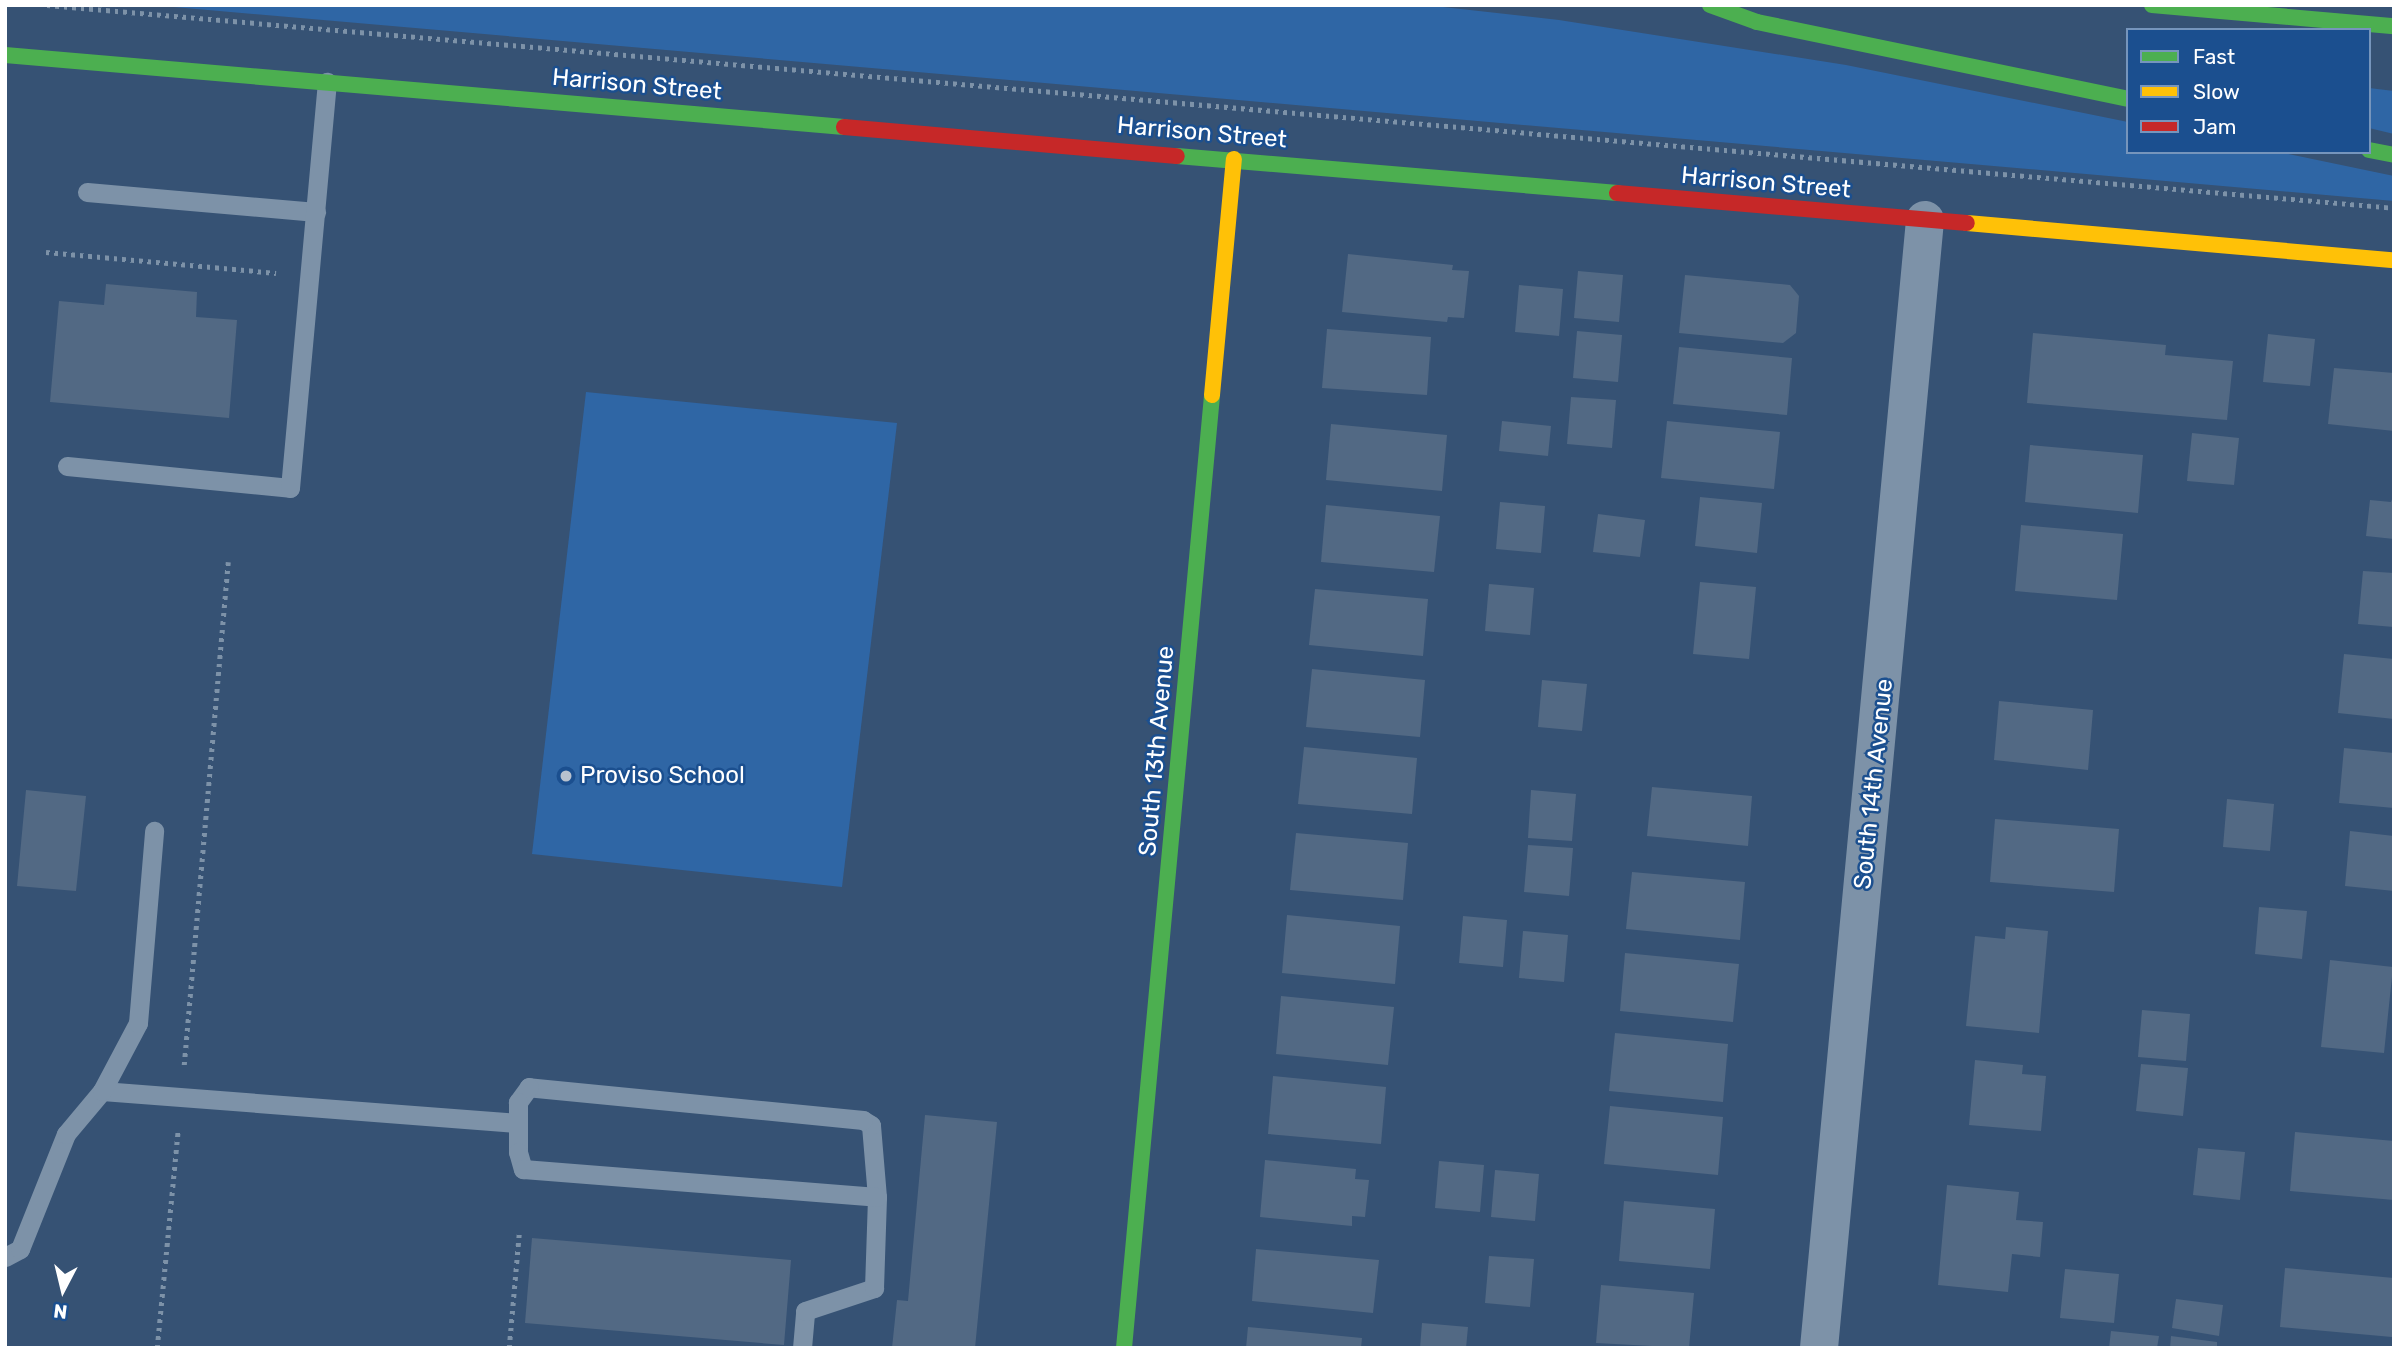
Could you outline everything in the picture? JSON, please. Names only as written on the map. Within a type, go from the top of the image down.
[{"type":"main road","points":[[1710,5],[1756,22],[2126,99]]},
{"type":"main road","points":[[2152,5],[2394,26]]},
{"type":"main road","name":"Harrison Street","points":[[5,55],[2394,260]]},
{"type":"main road","points":[[2371,149],[2394,155]]},
{"type":"main road","name":"South 13th Avenue","points":[[1124,1348],[1234,159]]},
{"type":"street","name":"South 14th Avenue","points":[[1819,1348],[1925,220]]},
{"type":"lane","points":[[67,466],[290,488],[327,82]]},
{"type":"lane","points":[[87,192],[316,212]]},
{"type":"lane","points":[[5,1257],[20,1249],[66,1134],[102,1091],[138,1023],[154,831]]},
{"type":"lane","points":[[802,1348],[805,1311],[874,1288],[877,1198],[874,1132],[863,1120],[528,1087],[518,1102],[518,1152],[523,1169],[877,1198]]},
{"type":"lane","points":[[102,1091],[518,1123]]},
{"type":"path","points":[[47,5],[2394,208]]},
{"type":"path","points":[[47,252],[309,277]]},
{"type":"path","points":[[157,1348],[182,1097],[228,562]]},
{"type":"path","points":[[509,1348],[519,1234]]},
{"type":"shaded area","points":[[151,5],[1425,5],[1559,20],[1846,65],[2126,122],[2126,154],[2289,154],[2394,176],[2394,201]]},
{"type":"shaded area","points":[[2371,88],[2394,91],[2394,134],[2371,128]]},
{"type":"shaded area","points":[[586,392],[897,423],[842,887],[532,854]]},
{"type":"building","points":[[1348,254],[1453,265],[1452,270],[1469,271],[1464,318],[1448,317],[1447,322],[1342,312]]},
{"type":"building","points":[[1578,271],[1623,275],[1619,322],[1574,318]]},
{"type":"building","points":[[1685,275],[1790,285],[1799,296],[1796,333],[1783,343],[1679,333]]},
{"type":"building","points":[[106,284],[197,292],[196,317],[237,320],[229,418],[50,402],[59,301],[104,305]]},
{"type":"building","points":[[1519,285],[1563,289],[1559,336],[1515,332]]},
{"type":"building","points":[[1327,329],[1431,337],[1427,395],[1322,388]]},
{"type":"building","points":[[1577,331],[1622,335],[1618,382],[1573,378]]},
{"type":"building","points":[[2033,333],[2166,345],[2165,355],[2233,361],[2227,420],[2027,403]]},
{"type":"building","points":[[2268,334],[2315,339],[2310,386],[2263,382]]},
{"type":"building","points":[[1679,347],[1792,358],[1787,415],[1673,404]]},
{"type":"building","points":[[2334,368],[2394,373],[2394,431],[2328,424]]},
{"type":"building","points":[[1571,397],[1616,400],[1612,448],[1567,444]]},
{"type":"building","points":[[1502,421],[1551,426],[1548,456],[1499,451]]},
{"type":"building","points":[[1667,421],[1780,432],[1774,489],[1661,478]]},
{"type":"building","points":[[1331,424],[1447,435],[1442,491],[1326,480]]},
{"type":"building","points":[[2192,433],[2239,438],[2234,485],[2187,481]]},
{"type":"building","points":[[2030,445],[2143,455],[2138,513],[2025,502]]},
{"type":"building","points":[[2394,494],[2394,539],[2366,536],[2370,500],[2391,502]]},
{"type":"building","points":[[1700,497],[1762,503],[1757,553],[1695,546]]},
{"type":"building","points":[[1500,502],[1545,506],[1541,553],[1496,549]]},
{"type":"building","points":[[1326,505],[1440,516],[1434,572],[1321,562]]},
{"type":"building","points":[[1598,514],[1645,520],[1640,557],[1593,552]]},
{"type":"building","points":[[2021,525],[2123,534],[2117,600],[2015,591]]},
{"type":"building","points":[[2363,571],[2394,573],[2394,627],[2358,624]]},
{"type":"building","points":[[1700,582],[1756,587],[1749,659],[1693,654]]},
{"type":"building","points":[[1489,584],[1534,588],[1530,635],[1485,631]]},
{"type":"building","points":[[1315,589],[1428,599],[1423,656],[1309,645]]},
{"type":"building","points":[[2344,654],[2394,659],[2394,719],[2338,713]]},
{"type":"building","points":[[1312,669],[1425,680],[1420,737],[1306,727]]},
{"type":"building","points":[[1542,680],[1587,684],[1582,731],[1538,727]]},
{"type":"building","points":[[1999,701],[2093,710],[2088,770],[1994,760]]},
{"type":"building","points":[[1304,747],[1417,758],[1412,814],[1298,804]]},
{"type":"building","points":[[2344,748],[2394,753],[2394,808],[2339,803]]},
{"type":"building","points":[[1652,787],[1752,796],[1748,846],[1647,836]]},
{"type":"building","points":[[26,790],[86,796],[76,891],[17,886]]},
{"type":"building","points":[[1531,790],[1576,794],[1572,841],[1528,838]]},
{"type":"building","points":[[2227,799],[2274,804],[2270,851],[2223,847]]},
{"type":"building","points":[[1995,819],[2119,829],[2114,892],[1990,882]]},
{"type":"building","points":[[2350,831],[2394,836],[2394,891],[2345,886]]},
{"type":"building","points":[[1296,833],[1408,843],[1403,900],[1290,890]]},
{"type":"building","points":[[1528,845],[1573,848],[1569,896],[1524,892]]},
{"type":"building","points":[[1632,872],[1745,882],[1740,940],[1626,929]]},
{"type":"building","points":[[2259,907],[2307,911],[2302,959],[2255,954]]},
{"type":"building","points":[[1287,915],[1400,926],[1395,984],[1282,973]]},
{"type":"building","points":[[1463,916],[1507,920],[1503,967],[1459,963]]},
{"type":"building","points":[[2006,927],[2048,931],[2039,1033],[1966,1026],[1975,936],[2005,939]]},
{"type":"building","points":[[1523,931],[1568,935],[1564,982],[1519,978]]},
{"type":"building","points":[[1625,953],[1739,964],[1733,1022],[1620,1011]]},
{"type":"building","points":[[2330,960],[2393,967],[2384,1053],[2321,1047]]},
{"type":"building","points":[[1281,996],[1394,1007],[1388,1065],[1276,1054]]},
{"type":"building","points":[[2142,1010],[2190,1014],[2186,1061],[2138,1057]]},
{"type":"building","points":[[1615,1033],[1728,1044],[1723,1102],[1609,1091]]},
{"type":"building","points":[[1975,1060],[2023,1065],[2022,1074],[2046,1076],[2041,1131],[1969,1125]]},
{"type":"building","points":[[2141,1064],[2188,1068],[2183,1116],[2136,1111]]},
{"type":"building","points":[[1273,1076],[1386,1087],[1381,1144],[1268,1134]]},
{"type":"building","points":[[1610,1106],[1723,1117],[1718,1175],[1604,1164]]},
{"type":"building","points":[[925,1115],[997,1122],[975,1348],[892,1348],[897,1300],[908,1301]]},
{"type":"building","points":[[2295,1132],[2394,1141],[2394,1200],[2290,1191]]},
{"type":"building","points":[[2198,1148],[2245,1152],[2240,1200],[2193,1195]]},
{"type":"building","points":[[1265,1160],[1356,1169],[1355,1179],[1369,1180],[1365,1217],[1352,1216],[1352,1226],[1260,1217]]},
{"type":"building","points":[[1439,1161],[1484,1165],[1480,1212],[1435,1208]]},
{"type":"building","points":[[1495,1170],[1539,1174],[1535,1221],[1491,1217]]},
{"type":"building","points":[[1947,1185],[2019,1192],[2016,1220],[2043,1222],[2040,1257],[2012,1254],[2008,1292],[1938,1285]]},
{"type":"building","points":[[1624,1201],[1715,1209],[1710,1269],[1619,1261]]},
{"type":"building","points":[[532,1238],[791,1260],[784,1345],[525,1323]]},
{"type":"building","points":[[1256,1249],[1379,1260],[1373,1313],[1252,1301]]},
{"type":"building","points":[[1489,1256],[1534,1259],[1530,1307],[1485,1303]]},
{"type":"building","points":[[2285,1268],[2394,1278],[2392,1337],[2280,1327]]},
{"type":"building","points":[[2065,1269],[2119,1274],[2114,1323],[2060,1318]]},
{"type":"building","points":[[1601,1285],[1694,1293],[1689,1348],[1596,1343]]},
{"type":"building","points":[[2176,1299],[2223,1305],[2219,1336],[2172,1328]]},
{"type":"building","points":[[1422,1323],[1468,1327],[1466,1348],[1420,1348]]},
{"type":"building","points":[[1248,1327],[1362,1338],[1361,1348],[1246,1348]]},
{"type":"building","points":[[2111,1331],[2159,1336],[2157,1348],[2109,1348]]},
{"type":"building","points":[[2171,1336],[2217,1342],[2217,1348],[2170,1348]]},
{"type":"traffic: fast","points":[[1710,5],[1757,22],[2126,99]]},
{"type":"traffic: fast","points":[[2152,5],[2394,26]]},
{"type":"traffic: fast","points":[[5,55],[844,127]]},
{"type":"traffic: fast","points":[[2371,150],[2394,155]]},
{"type":"traffic: fast","points":[[1177,156],[1617,193]]},
{"type":"traffic: fast","points":[[1124,1348],[1212,395]]},
{"type":"traffic: slow","points":[[1212,395],[1234,159]]},
{"type":"traffic: slow","points":[[1967,223],[2394,260]]},
{"type":"traffic: jam","points":[[844,127],[1177,156]]},
{"type":"traffic: jam","points":[[1617,193],[1967,223]]},
{"type":"place","name":"Proviso School","points":[[566,776]]}]
